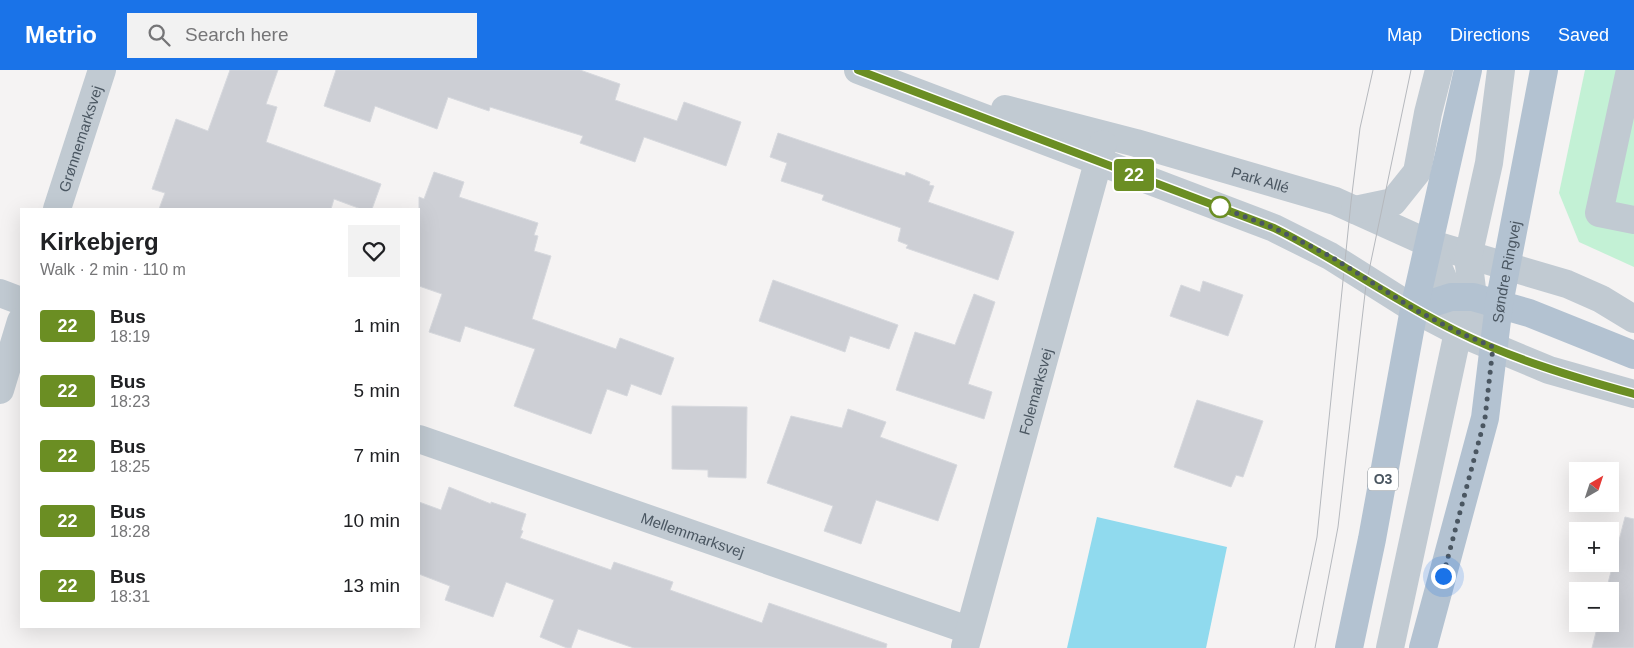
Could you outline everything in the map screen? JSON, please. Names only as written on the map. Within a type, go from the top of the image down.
[{"type":"main road","name":"O3","points":[[1349,648],[1372,539],[1414,309],[1468,70]]},
{"type":"main road","name":"Søndre Ringvej","points":[[1423,648],[1485,418],[1505,266],[1544,70]]},
{"type":"main road","points":[[1414,309],[1462,297],[1499,304],[1529,313],[1634,355]]},
{"type":"street","name":"Grønnemarksvej","points":[[58,208],[102,70]]},
{"type":"street","points":[[1355,210],[1393,202],[1417,172],[1428,113],[1439,70]]},
{"type":"street","points":[[1390,648],[1458,332],[1468,256],[1489,163],[1501,70]]},
{"type":"street","points":[[1630,70],[1599,213],[1634,220]]},
{"type":"street","name":"Park Allé","points":[[867,73],[1101,148],[1317,196],[1355,210],[1428,243],[1567,284],[1601,299],[1634,319]]},
{"type":"street","name":"Park Allé","points":[[1101,148],[1330,256],[1414,309],[1458,332],[1549,370],[1634,394]]},
{"type":"street","name":"Folemarksvej","points":[[967,639],[1101,148]]},
{"type":"street","points":[[1428,243],[1493,347]]},
{"type":"street","points":[[0,293],[20,301]]},
{"type":"street","points":[[0,390],[20,324]]},
{"type":"street","name":"Mellemmarksvej","points":[[420,439],[967,639]]},
{"type":"green space","points":[[1585,70],[1634,70],[1634,267],[1579,242],[1559,193]]},
{"type":"water","points":[[1097,517],[1227,547],[1206,648],[1067,648]]},
{"type":"building","points":[[230,70],[278,70],[266,104],[277,107],[266,142],[381,184],[372,208],[358,208],[334,199],[331,208],[159,208],[165,193],[152,189],[176,119],[208,131]]},
{"type":"building","points":[[336,70],[580,70],[620,84],[615,100],[677,121],[684,102],[741,122],[726,166],[644,137],[635,162],[580,143],[583,136],[490,107],[489,111],[448,97],[437,129],[375,106],[370,122],[324,106]]},
{"type":"building","points":[[778,133],[905,176],[906,172],[930,182],[929,185],[934,186],[928,202],[1014,232],[998,280],[906,248],[908,245],[898,241],[901,228],[822,200],[824,195],[781,181],[787,163],[770,157]]},
{"type":"building","points":[[434,172],[464,182],[459,197],[538,223],[534,235],[538,236],[534,251],[551,256],[532,319],[616,349],[620,338],[674,358],[661,395],[631,384],[627,396],[607,389],[591,434],[514,406],[535,349],[465,326],[460,342],[429,332],[442,294],[420,286],[419,197],[424,199]]},
{"type":"building","points":[[773,280],[898,325],[889,349],[850,336],[845,352],[759,321]]},
{"type":"building","points":[[1203,281],[1243,295],[1228,336],[1170,316],[1181,285],[1200,292]]},
{"type":"building","points":[[974,294],[995,302],[968,384],[992,392],[984,419],[896,390],[915,332],[955,345]]},
{"type":"building","points":[[1197,400],[1263,421],[1243,477],[1236,475],[1231,487],[1174,467]]},
{"type":"building","points":[[672,406],[747,407],[746,478],[708,477],[708,470],[672,469]]},
{"type":"building","points":[[848,409],[886,422],[880,437],[957,465],[938,521],[876,500],[861,544],[824,531],[833,506],[767,483],[791,416],[842,428]]},
{"type":"building","points":[[449,487],[491,504],[491,502],[526,514],[520,538],[611,570],[614,562],[673,582],[670,590],[762,623],[769,603],[887,644],[886,648],[634,648],[578,629],[571,648],[567,648],[540,637],[554,600],[506,582],[493,617],[445,600],[450,586],[420,574],[420,502],[441,510]]},
{"type":"building","points":[[1625,517],[1634,519],[1634,648],[1592,648],[1596,632],[1619,632],[1619,582],[1608,582],[1611,572],[1619,572],[1619,540]]},
{"type":"tram line","points":[[1294,648],[1317,537],[1351,202],[1360,128],[1373,70]]},
{"type":"tram line","points":[[1315,648],[1338,527],[1366,285],[1411,70]]},
{"type":"bus line","name":"22","points":[[858,70],[1274,228],[1330,256],[1414,309],[1458,332],[1549,370],[1634,394]]},
{"type":"route","points":[[1220,207],[1274,228],[1330,256],[1414,309],[1458,332],[1493,347],[1485,418],[1443,576]]}]
